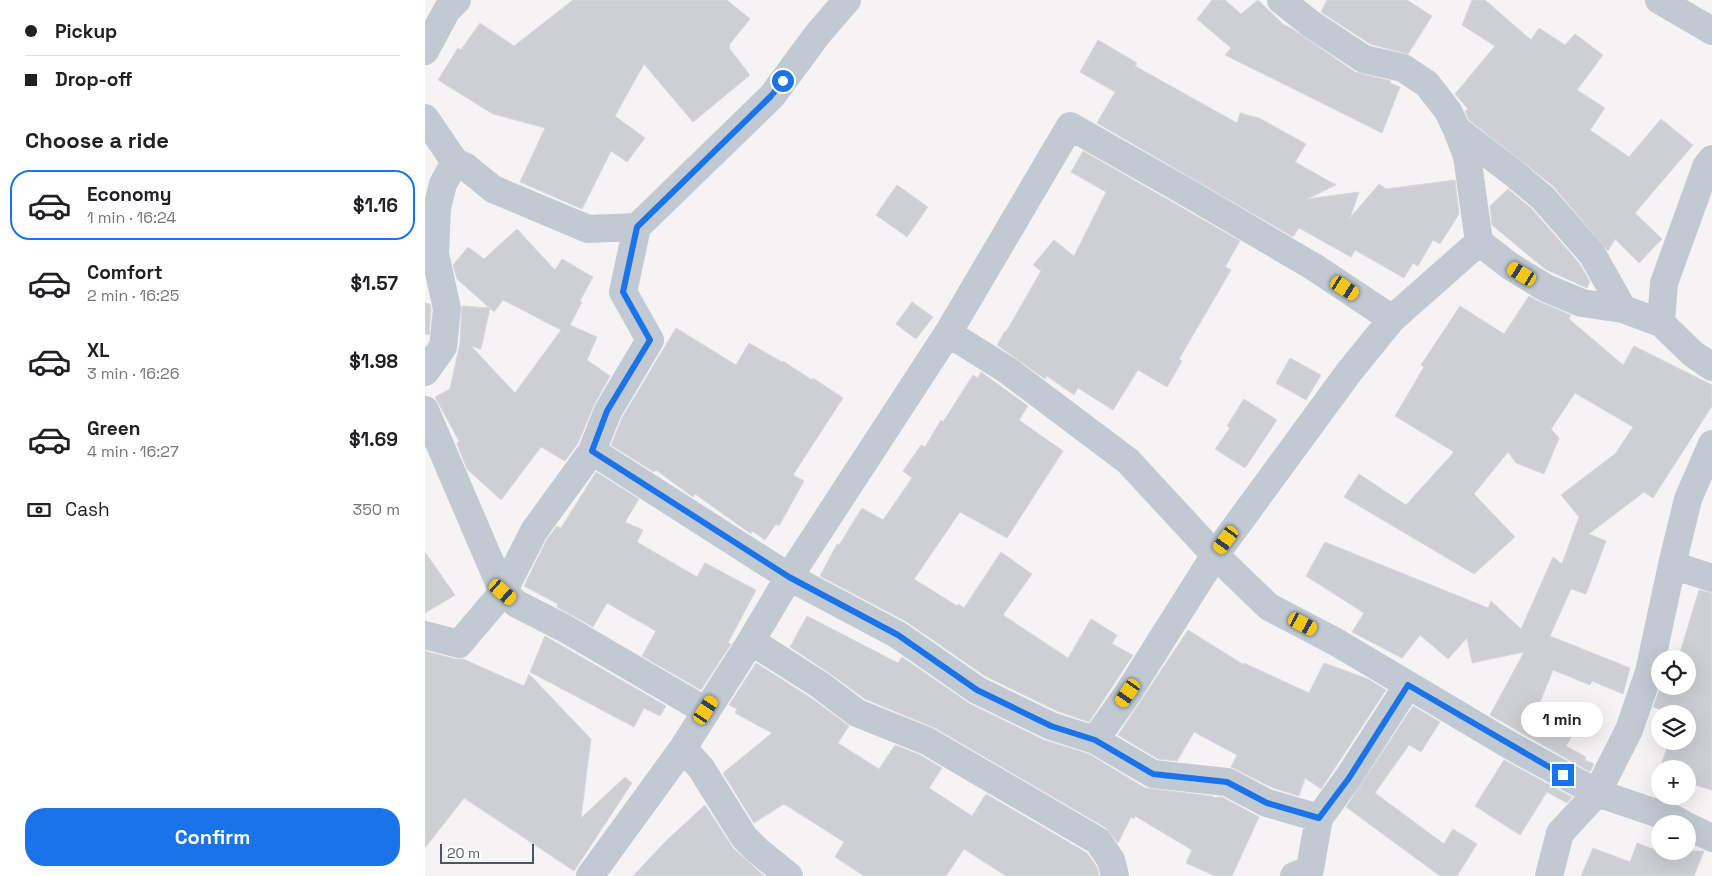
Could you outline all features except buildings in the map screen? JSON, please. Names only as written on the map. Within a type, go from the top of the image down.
[{"type":"street","points":[[425,50],[447,10],[457,0]]},
{"type":"street","points":[[425,635],[459,644],[503,592],[534,531],[592,451],[607,411],[650,340],[623,292],[637,227],[771,96],[817,35],[847,0]]},
{"type":"street","points":[[1281,0],[1311,24],[1364,59],[1403,68],[1427,84],[1448,111],[1467,156],[1479,242],[1510,266],[1546,288],[1581,303],[1623,309],[1661,323],[1693,354],[1712,367]]},
{"type":"street","points":[[1659,0],[1712,31]]},
{"type":"street","points":[[425,118],[455,162],[466,167],[493,189],[588,228],[637,227]]},
{"type":"street","points":[[590,876],[683,748],[789,577],[948,333],[1070,126],[1188,192],[1313,267],[1392,319]]},
{"type":"street","points":[[1457,130],[1543,198],[1591,254],[1623,309]]},
{"type":"street","points":[[1661,323],[1664,283],[1706,167],[1712,159]]},
{"type":"street","points":[[425,372],[443,347],[447,309],[435,254],[437,208],[443,184],[455,162]]},
{"type":"street","points":[[1095,740],[1128,693],[1215,555],[1349,372],[1392,319],[1479,242]]},
{"type":"street","points":[[948,333],[1007,370],[1128,462],[1215,555],[1269,607],[1336,642],[1511,746],[1597,794],[1662,815]]},
{"type":"street","points":[[425,410],[503,592],[517,604],[564,628],[706,710]]},
{"type":"street","points":[[1549,876],[1560,833],[1597,794],[1629,730],[1649,672],[1688,500],[1712,444]]},
{"type":"street","points":[[592,451],[789,577],[898,635],[977,690],[1051,726],[1095,740],[1153,774],[1227,782],[1267,803],[1319,818]]},
{"type":"street","points":[[1672,565],[1712,578]]},
{"type":"street","points":[[751,641],[819,685],[857,713],[927,741],[1098,841],[1111,860],[1115,876]]},
{"type":"street","points":[[1294,876],[1310,869],[1319,818],[1349,778],[1408,685]]},
{"type":"street","points":[[683,748],[701,768],[744,838],[789,876]]},
{"type":"street","points":[[1696,830],[1712,838]]},
{"type":"route","points":[[783,81],[771,96],[637,227],[623,292],[650,340],[607,411],[592,451],[789,577],[898,635],[977,690],[1051,726],[1095,740],[1153,774],[1227,782],[1267,803],[1319,818],[1349,778],[1408,685],[1563,775]]}]
